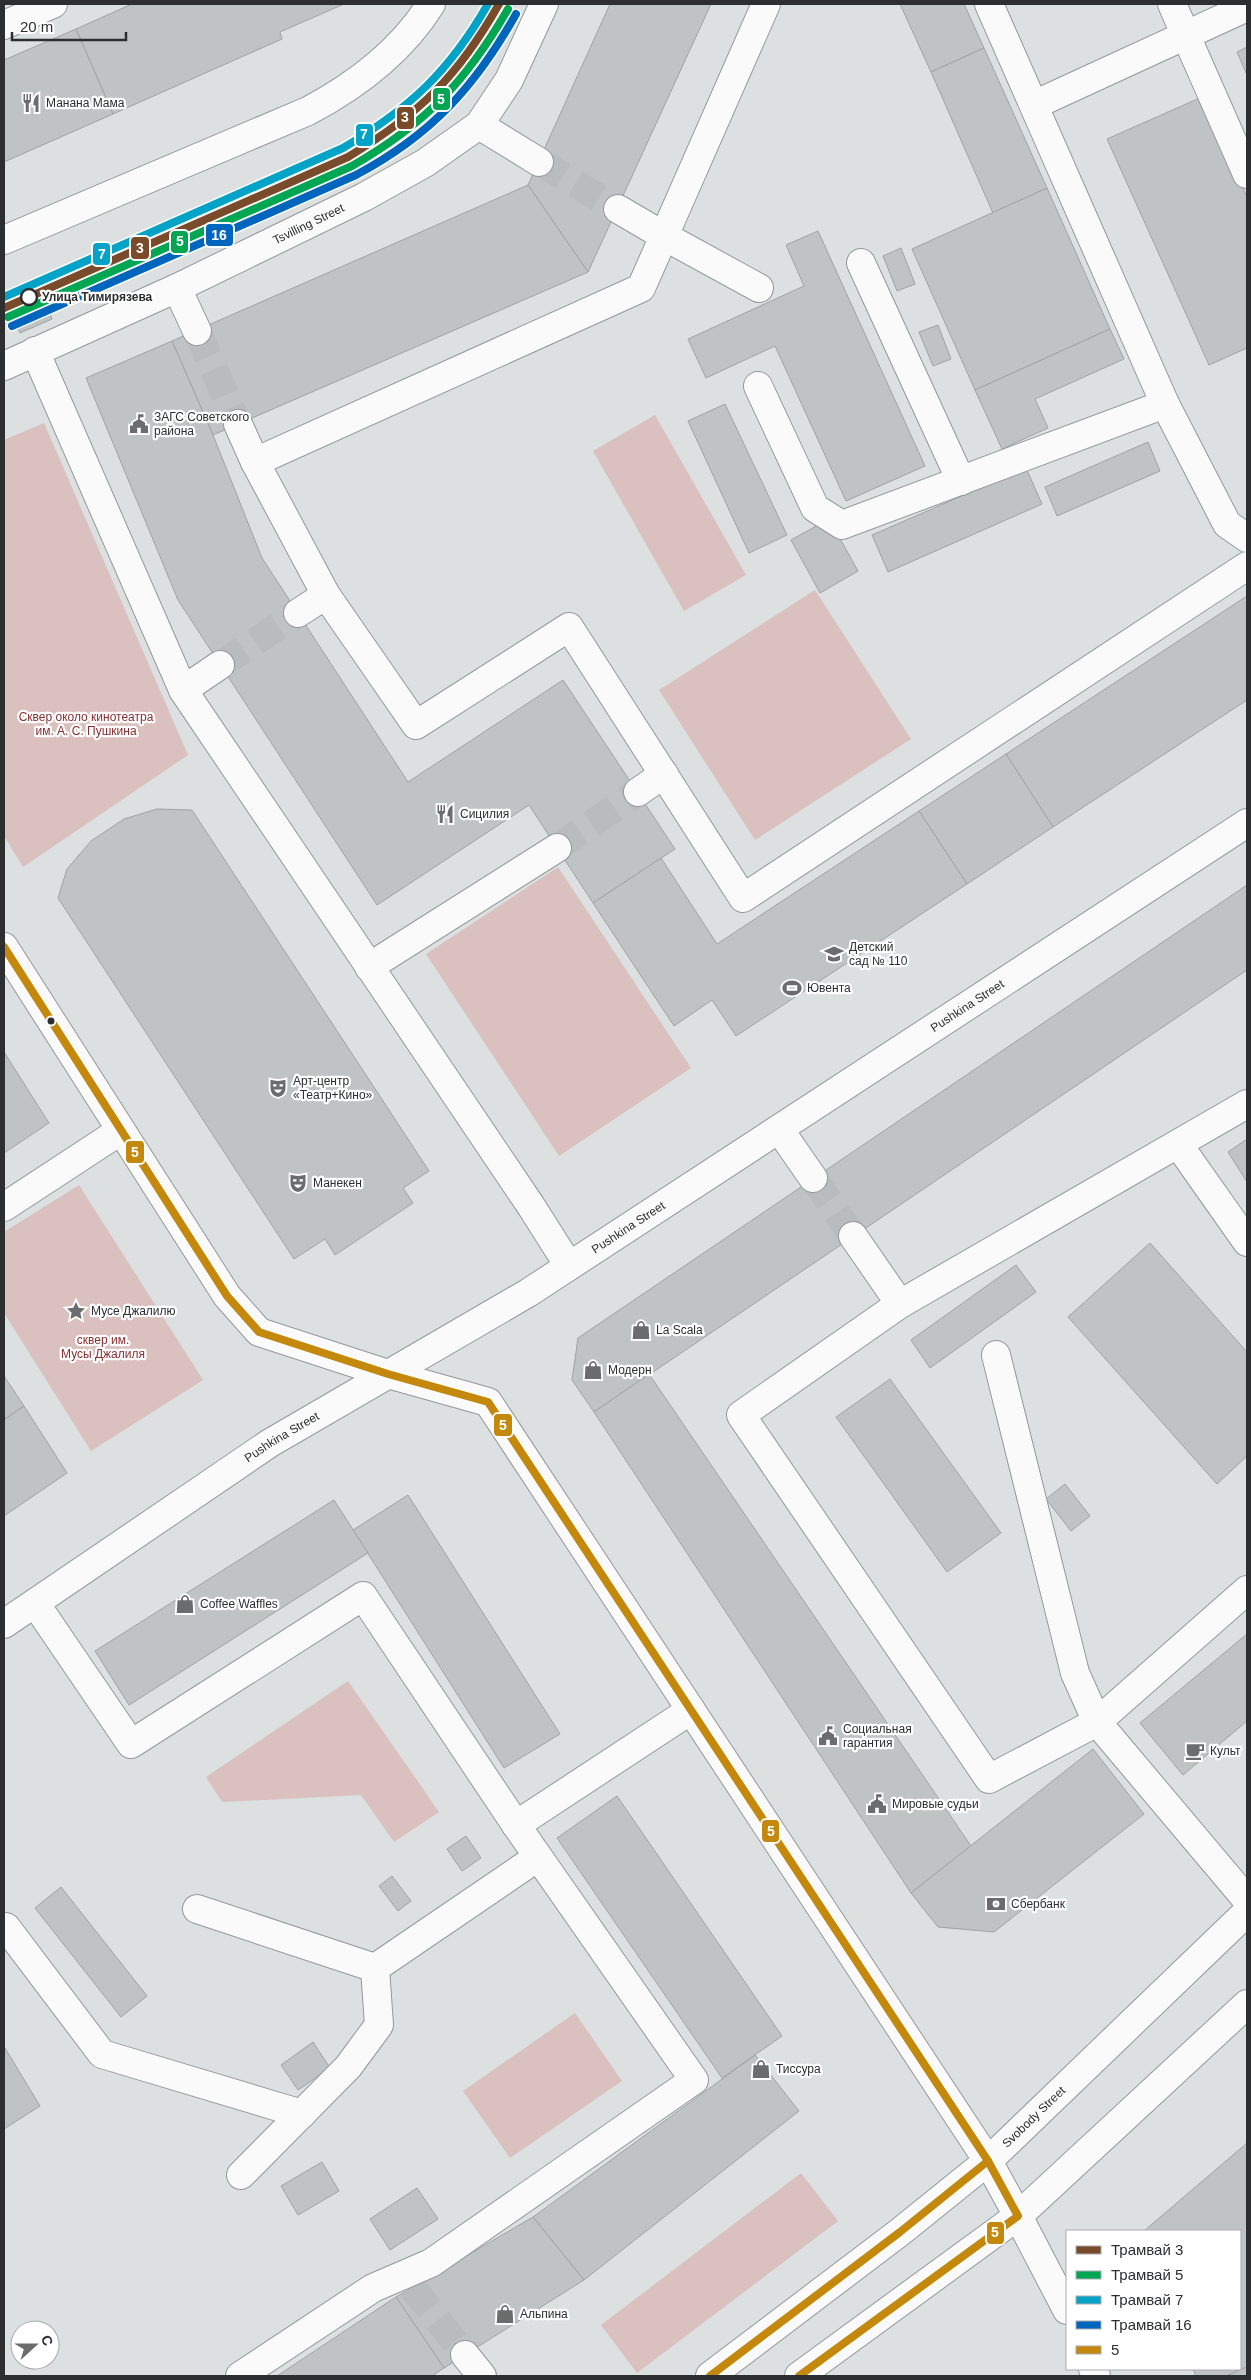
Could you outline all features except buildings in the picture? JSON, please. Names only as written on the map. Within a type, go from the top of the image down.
[{"type":"street","points":[[4,25],[53,4]]},
{"type":"street","points":[[4,240],[308,111],[330,99],[371,72],[390,55],[411,32],[431,4]]},
{"type":"street","name":"Tsvilling Street","points":[[4,366],[177,288],[364,197],[425,164],[479,125],[509,80],[544,4]]},
{"type":"street","points":[[256,462],[641,288],[766,4]]},
{"type":"street","points":[[989,4],[1165,404],[1227,524],[1247,538]]},
{"type":"street","points":[[1172,4],[1247,174]]},
{"type":"street","points":[[1034,105],[1247,7]]},
{"type":"street","points":[[479,125],[539,162]]},
{"type":"street","points":[[618,209],[759,288]]},
{"type":"street","points":[[861,263],[961,481]]},
{"type":"street","points":[[177,288],[196,331]]},
{"type":"street","points":[[35,351],[182,690],[531,1206],[569,1266]]},
{"type":"street","points":[[758,386],[815,508],[842,525],[1165,404]]},
{"type":"street","points":[[238,424],[326,594],[416,725],[569,627],[743,898],[1247,566]]},
{"type":"street","points":[[298,613],[326,594]]},
{"type":"street","points":[[182,690],[220,665]]},
{"type":"street","points":[[638,792],[664,774]]},
{"type":"street","name":"Pushkina Street","points":[[4,1624],[270,1443],[528,1293],[1247,823]]},
{"type":"street","points":[[369,967],[557,848]]},
{"type":"street","points":[[4,947],[227,1296],[259,1332],[388,1374],[488,1402],[988,2161],[1066,2308]]},
{"type":"street","points":[[1247,1104],[900,1304],[742,1415],[989,1779],[1097,1722],[1247,1590]]},
{"type":"street","points":[[779,1129],[813,1178]]},
{"type":"street","points":[[4,1207],[120,1131]]},
{"type":"street","points":[[1178,1144],[1247,1242]]},
{"type":"street","points":[[853,1236],[900,1304]]},
{"type":"street","points":[[996,1355],[1075,1673],[1097,1722],[1247,1900]]},
{"type":"street","points":[[36,1603],[131,1744],[363,1596],[516,1825],[694,2080],[430,2263],[409,2281],[373,2288],[240,2376]]},
{"type":"street","points":[[516,1825],[690,1710]]},
{"type":"street","points":[[375,1968],[538,1856]]},
{"type":"street","points":[[197,1909],[375,1968]]},
{"type":"street","name":"Svobody Street","points":[[710,2376],[900,2232],[988,2161],[1247,1912]]},
{"type":"street","points":[[6,1927],[102,2054],[302,2114]]},
{"type":"street","points":[[241,2176],[348,2067],[379,2025],[375,1968]]},
{"type":"street","points":[[799,2376],[1018,2216],[1247,2004]]},
{"type":"street","points":[[465,2355],[482,2376]]},
{"type":"green space","points":[[655,415],[746,575],[684,611],[593,451]]},
{"type":"green space","name":"Сквер около кинотеатра им. А. С. Пушкина","points":[[44,423],[188,755],[23,867],[4,836],[4,440]]},
{"type":"green space","points":[[815,590],[911,739],[755,840],[659,690]]},
{"type":"green space","points":[[558,867],[691,1068],[559,1156],[426,954]]},
{"type":"green space","name":"сквер им. Мусы Джалиля","points":[[79,1185],[203,1380],[91,1451],[4,1313],[4,1232]]},
{"type":"green space","points":[[348,1681],[439,1812],[394,1842],[361,1795],[222,1802],[206,1777]]},
{"type":"green space","points":[[575,2013],[622,2081],[510,2158],[463,2091]]},
{"type":"green space","points":[[801,2173],[838,2221],[637,2373],[601,2325]]},
{"type":"tunnel","points":[[539,162],[618,209]]},
{"type":"tunnel","points":[[197,331],[238,424]]},
{"type":"tunnel","points":[[220,665],[298,613]]},
{"type":"tunnel","points":[[557,848],[638,792]]},
{"type":"tunnel","points":[[813,1178],[853,1236]]},
{"type":"tunnel","points":[[412,2287],[465,2355]]},
{"type":"tram line","name":"7","points":[[4,297],[343,148],[388,118],[426,87],[458,50],[488,4]]},
{"type":"tram line","name":"3","points":[[4,308],[348,157],[396,125],[435,92],[468,53],[499,4]]},
{"type":"tram line","name":"5","points":[[8,317],[352,166],[378,150],[401,134],[442,99],[476,58],[508,9]]},
{"type":"tram line","name":"16","points":[[12,326],[356,175],[383,160],[429,126],[449,107],[484,64],[516,14]]},
{"type":"transit line","name":"5","points":[[4,947],[227,1296],[259,1332],[388,1374],[488,1402],[988,2161],[1018,2216],[799,2376]]},
{"type":"transit line","name":"5","points":[[710,2376],[900,2232],[988,2161]]},
{"type":"place","name":"Манана Мама","points":[[31,103]]},
{"type":"place","name":"Улица Тимирязева","points":[[29,297]]},
{"type":"place","name":"ЗАГС Советского района","points":[[139,424]]},
{"type":"place","name":"Сицилия","points":[[445,814]]},
{"type":"place","name":"Детский сад № 110","points":[[834,954]]},
{"type":"place","name":"Ювента","points":[[792,988]]},
{"type":"place","name":"Арт-центр «Театр+Кино»","points":[[278,1088]]},
{"type":"place","name":"Манекен","points":[[298,1183]]},
{"type":"place","name":"Мусе Джалилю","points":[[76,1311]]},
{"type":"place","name":"La Scala","points":[[641,1330]]},
{"type":"place","name":"Модерн","points":[[593,1370]]},
{"type":"place","name":"Coffee Waffles","points":[[185,1604]]},
{"type":"place","name":"Социальная гарантия","points":[[828,1736]]},
{"type":"place","name":"Культ","points":[[1195,1751]]},
{"type":"place","name":"Мировые судьи","points":[[877,1804]]},
{"type":"place","name":"Сбербанк","points":[[996,1904]]},
{"type":"place","name":"Тиссура","points":[[761,2069]]},
{"type":"place","name":"Альпина","points":[[505,2314]]}]
